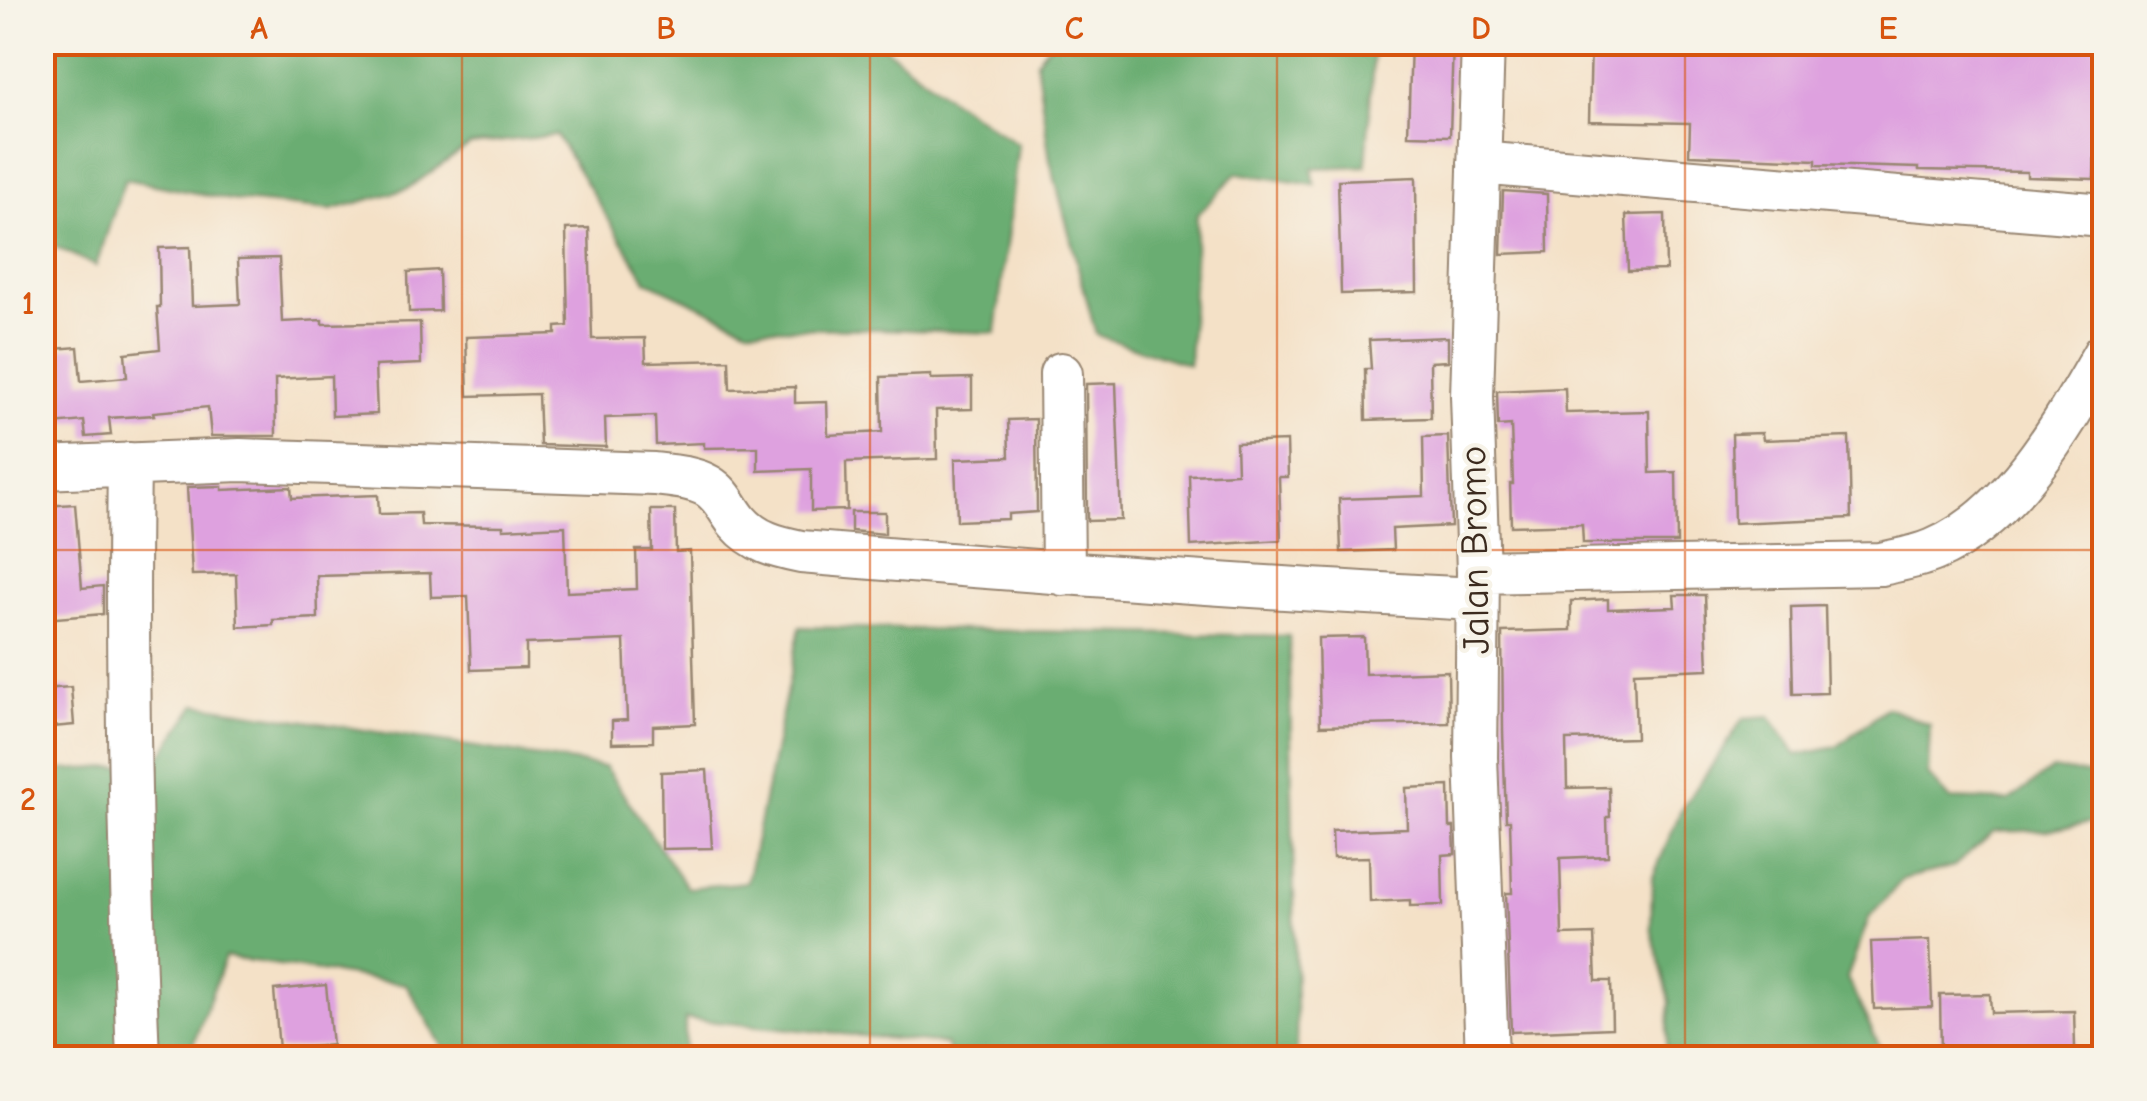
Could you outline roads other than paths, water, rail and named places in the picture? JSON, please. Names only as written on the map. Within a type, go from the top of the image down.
[{"type":"street","name":"Jalan Bromo","points":[[1483,42],[1472,396],[1478,586],[1476,757],[1486,1058]]},
{"type":"street","points":[[1478,162],[2104,215]]},
{"type":"street","points":[[42,468],[240,460],[654,474],[706,485],[721,496],[753,536],[802,552],[1270,589],[1478,586],[1881,564],[1934,551],[1974,526],[2016,489],[2062,424],[2104,354]]},
{"type":"street","points":[[1062,374],[1063,574]]},
{"type":"street","points":[[129,464],[129,846],[138,1058]]}]
